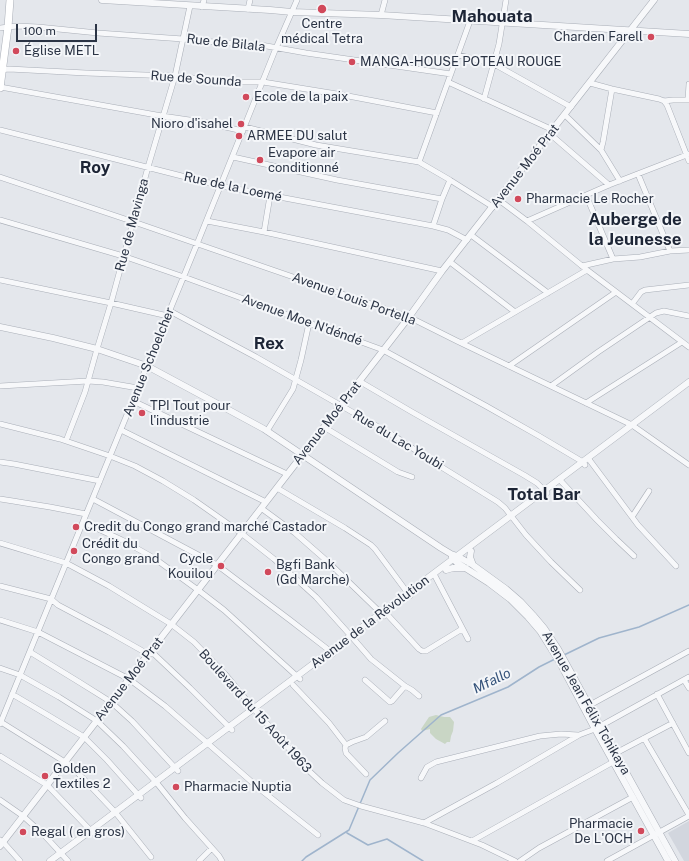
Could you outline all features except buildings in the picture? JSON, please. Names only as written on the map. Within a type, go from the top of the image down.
[{"type":"main road","points":[[0,87],[10,0]]},
{"type":"street","points":[[102,0],[190,6],[203,3],[248,9],[292,12],[381,15],[689,34]]},
{"type":"street","points":[[248,9],[250,0]]},
{"type":"street","name":"Avenue Schoelcher","points":[[0,723],[297,0]]},
{"type":"street","points":[[381,15],[385,0]]},
{"type":"street","points":[[484,99],[499,44],[506,0]]},
{"type":"street","name":"Avenue Moé Prat","points":[[1,843],[288,474],[409,317],[442,271],[494,207],[654,0]]},
{"type":"street","name":"Rue de Mavinga","points":[[66,441],[80,408],[111,303],[174,76],[190,6]]},
{"type":"street","points":[[419,162],[470,20]]},
{"type":"street","name":"Rue de Bilala","points":[[0,28],[17,26],[38,27],[261,45],[451,74]]},
{"type":"street","points":[[458,55],[494,64],[571,107]]},
{"type":"street","name":"Rue de Sounda","points":[[1,70],[174,76],[230,82],[263,82],[343,95],[437,113]]},
{"type":"street","points":[[448,82],[552,132],[609,185]]},
{"type":"street","points":[[590,82],[612,89],[664,101],[688,100],[689,84]]},
{"type":"street","points":[[0,87],[244,129],[316,145],[419,162],[494,207]]},
{"type":"street","points":[[601,150],[612,89]]},
{"type":"street","points":[[664,101],[688,154],[689,161]]},
{"type":"street","points":[[565,115],[601,150],[620,181]]},
{"type":"street","name":"Rue de la Loemé","points":[[0,130],[221,186],[448,230],[469,237],[548,293]]},
{"type":"street","points":[[527,220],[609,185],[688,154]]},
{"type":"street","points":[[233,158],[337,180],[442,199]]},
{"type":"street","points":[[638,174],[670,251]]},
{"type":"street","name":"Avenue Louis Portella","points":[[0,178],[134,222],[409,317],[634,426],[689,465]]},
{"type":"street","points":[[433,226],[450,180]]},
{"type":"street","points":[[586,195],[613,259]]},
{"type":"street","points":[[264,232],[270,196]]},
{"type":"street","points":[[499,200],[527,220],[587,270],[689,347]]},
{"type":"street","name":"Avenue Moe N'déndé","points":[[0,220],[124,256],[383,350],[587,461],[638,525],[676,566]]},
{"type":"street","points":[[206,222],[264,232],[442,271]]},
{"type":"street","points":[[582,266],[613,259],[640,257],[670,251],[689,250]]},
{"type":"street","points":[[450,262],[515,312]]},
{"type":"street","points":[[462,343],[587,270]]},
{"type":"street","points":[[0,280],[168,316]]},
{"type":"street","points":[[632,304],[641,292],[645,290],[689,285]]},
{"type":"street","points":[[509,366],[616,292]]},
{"type":"street","name":"Rue du Lac Youbi","points":[[170,311],[396,437],[498,502],[505,508],[551,562],[580,590]]},
{"type":"street","points":[[551,386],[656,313],[664,311],[689,316]]},
{"type":"street","points":[[267,431],[293,389],[309,323]]},
{"type":"street","points":[[0,327],[97,349],[147,366],[267,431],[456,558]]},
{"type":"street","points":[[586,402],[682,342]]},
{"type":"street","points":[[0,386],[88,381],[138,388]]},
{"type":"street","points":[[359,381],[530,478],[546,492]]},
{"type":"street","name":"Avenue de la Révolution","points":[[50,861],[62,854],[140,797],[688,384]]},
{"type":"street","points":[[133,401],[288,474]]},
{"type":"street","points":[[0,424],[66,441],[136,466],[194,500],[242,533],[274,559],[316,597],[371,659],[420,696]]},
{"type":"street","points":[[324,427],[398,472],[412,476]]},
{"type":"street","points":[[121,430],[266,502]]},
{"type":"street","points":[[0,462],[100,481]]},
{"type":"street","points":[[561,481],[597,520],[634,556]]},
{"type":"street","points":[[277,488],[345,528],[375,549],[409,594]]},
{"type":"street","points":[[632,517],[649,491]]},
{"type":"street","points":[[93,498],[217,565],[332,653]]},
{"type":"street","points":[[0,499],[13,500],[86,514]]},
{"type":"street","points":[[261,508],[295,533],[327,561],[384,613],[422,651],[426,651],[462,629]]},
{"type":"street","name":"Avenue de la Révolution","points":[[434,576],[446,570],[456,558],[471,550],[512,517]]},
{"type":"street","points":[[83,522],[122,540],[154,558],[224,610],[298,678]]},
{"type":"street","name":"Boulevard du 15 Août 1963","points":[[0,543],[66,563],[109,586],[172,624],[194,642],[225,674],[291,752],[316,778],[344,800],[424,824],[472,841],[515,861]]},
{"type":"street","points":[[471,550],[470,557],[473,565]]},
{"type":"street","name":"Avenue Jean Félix Tchikaya","points":[[456,558],[473,565],[506,589],[521,602],[540,623],[558,649],[590,705],[597,727],[616,753],[657,835],[668,861]]},
{"type":"street","name":"Avenue Jean Félix Tchikaya","points":[[456,558],[466,568],[510,599],[540,632],[560,663],[597,727],[613,762],[633,798],[675,861]]},
{"type":"street","points":[[446,570],[453,568],[466,568]]},
{"type":"street","points":[[434,576],[468,639]]},
{"type":"street","points":[[0,586],[51,600],[148,654],[154,654],[231,728]]},
{"type":"street","points":[[0,620],[38,632],[129,679],[165,706],[261,790],[318,835]]},
{"type":"street","points":[[590,705],[689,651]]},
{"type":"street","points":[[30,652],[111,702],[132,721],[177,769]]},
{"type":"street","points":[[0,668],[20,675],[97,721],[123,746],[157,784],[222,861]]},
{"type":"street","name":"Avenue de la Révolution","points":[[255,710],[293,685],[298,678]]},
{"type":"street","points":[[424,824],[579,735],[597,727],[687,678],[689,688]]},
{"type":"street","points":[[365,680],[390,702],[405,686]]},
{"type":"street","points":[[293,685],[329,723],[346,745],[346,753],[366,774]]},
{"type":"street","points":[[12,694],[84,737],[108,760],[140,797]]},
{"type":"street","points":[[657,694],[689,753]]},
{"type":"street","points":[[346,745],[366,737],[385,722]]},
{"type":"street","points":[[0,723],[65,762],[77,772],[117,814],[152,857]]},
{"type":"street","points":[[616,753],[673,723]]},
{"type":"street","points":[[421,778],[427,767],[436,762],[540,736],[561,734],[579,735]]},
{"type":"street","points":[[607,861],[657,835],[689,816],[644,738]]},
{"type":"street","points":[[0,756],[47,785],[92,832]]},
{"type":"street","points":[[472,841],[613,762]]},
{"type":"street","points":[[520,861],[539,848],[633,798]]},
{"type":"street","points":[[0,800],[23,816],[45,836],[68,861]]},
{"type":"street","points":[[1,843],[20,861]]},
{"type":"street","points":[[198,861],[212,848]]},
{"type":"street","name":"Avenue de la Révolution","points":[[56,861],[62,854]]},
{"type":"shaded area","points":[[689,821],[689,861],[684,861],[668,833]]},
{"type":"green space","points":[[436,715],[450,717],[454,722],[450,742],[445,744],[436,739],[430,733],[430,729],[422,731],[421,729],[429,717]]},
{"type":"waterway","name":"Mfallo","points":[[564,655],[599,638],[639,627],[689,605]]},
{"type":"waterway","name":"Mfallo","points":[[302,861],[349,830],[370,780],[441,715],[508,687],[539,667],[555,659]]},
{"type":"waterway","points":[[347,833],[368,845],[387,839],[423,861]]},
{"type":"place","name":"Centre médical Tetra","points":[[322,9]]},
{"type":"place","name":"Charden Farell","points":[[651,37]]},
{"type":"place","name":"Église METL","points":[[16,51]]},
{"type":"place","name":"MANGA-HOUSE POTEAU ROUGE","points":[[352,62]]},
{"type":"place","name":"Ecole de la paix","points":[[246,97]]},
{"type":"place","name":"Nioro d'isahel","points":[[241,124]]},
{"type":"place","name":"ARMEE DU salut","points":[[239,136]]},
{"type":"place","name":"Evapore air conditionné","points":[[260,160]]},
{"type":"place","name":"Pharmacie Le Rocher","points":[[518,199]]},
{"type":"place","name":"TPI Tout pour l'industrie","points":[[142,413]]},
{"type":"place","name":"Credit du Congo grand marché Castador","points":[[76,527]]},
{"type":"place","name":"Crédit du Congo grand","points":[[74,551]]},
{"type":"place","name":"Cycle Kouilou","points":[[221,566]]},
{"type":"place","name":"Bgfi Bank (Gd Marche)","points":[[268,572]]},
{"type":"place","name":"Golden Textiles 2","points":[[45,776]]},
{"type":"place","name":"Pharmacie Nuptia","points":[[176,787]]},
{"type":"place","name":"Pharmacie De L'OCH","points":[[641,831]]},
{"type":"place","name":"Regal ( en gros)","points":[[23,832]]},
{"type":"district","name":"Mahouata","points":[[492,17]]},
{"type":"district","name":"Roy","points":[[95,168]]},
{"type":"district","name":"Auberge de la Jeunesse","points":[[635,230]]},
{"type":"district","name":"Rex","points":[[269,344]]},
{"type":"district","name":"Total Bar","points":[[544,495]]}]
